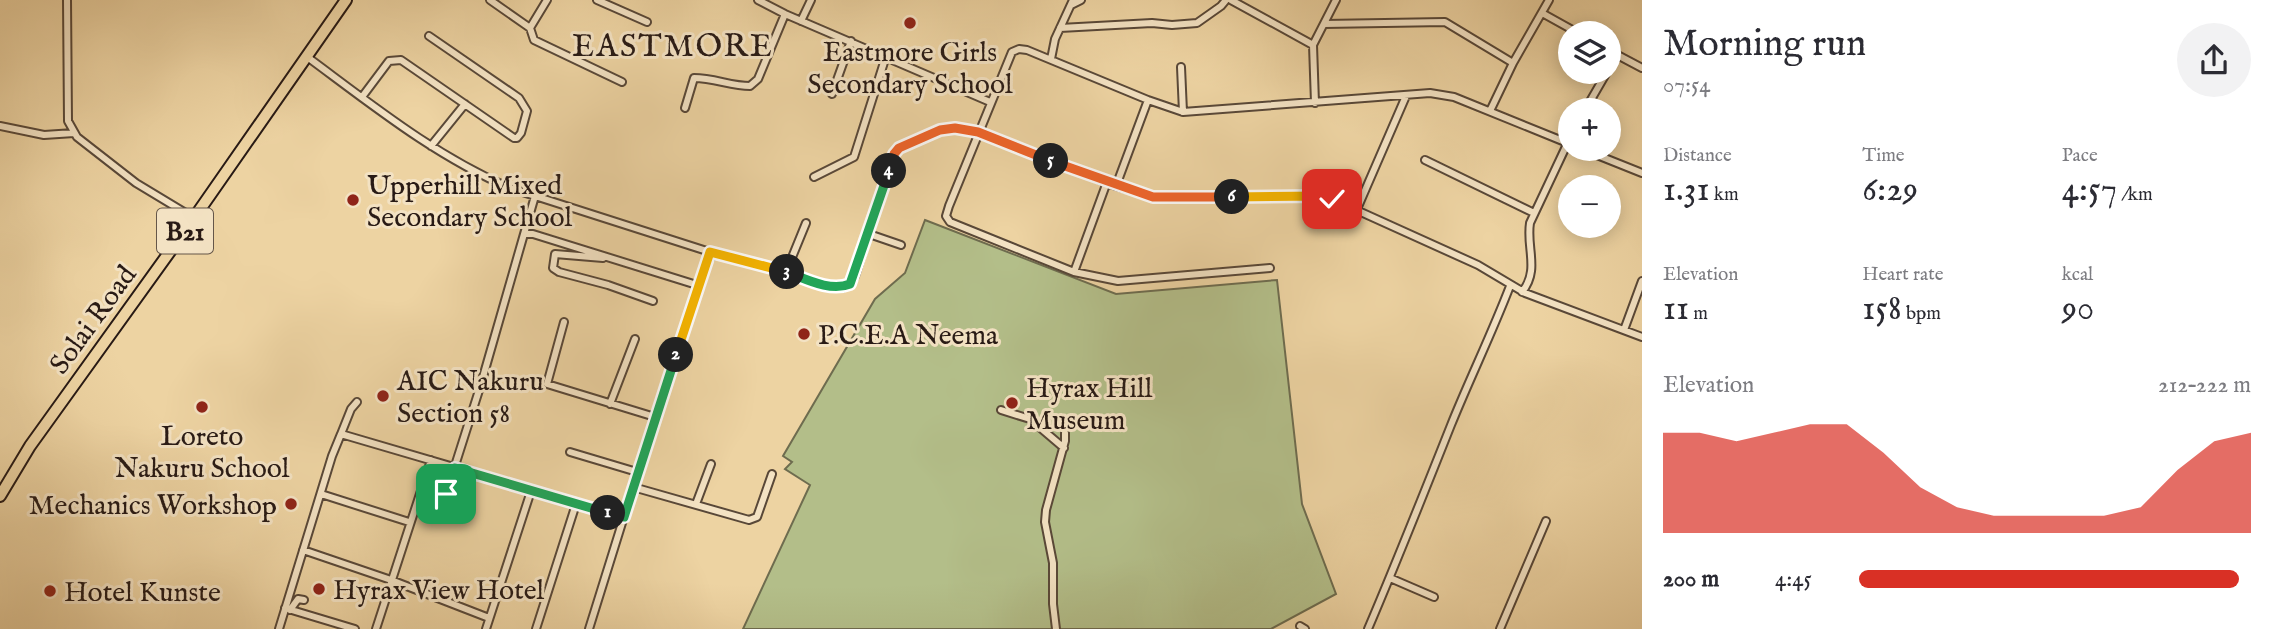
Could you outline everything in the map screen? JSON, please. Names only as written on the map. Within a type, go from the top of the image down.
[{"type":"highway","name":"Solai Road","points":[[0,496],[21,460],[346,0]]},
{"type":"highway","name":"B21","points":[[0,486],[21,460]]},
{"type":"street","points":[[67,0],[68,121],[74,133],[136,183],[194,218]]},
{"type":"street","points":[[490,0],[530,28],[534,40],[622,82]]},
{"type":"street","points":[[530,28],[547,0]]},
{"type":"street","points":[[597,0],[647,22]]},
{"type":"street","points":[[758,0],[990,102]]},
{"type":"street","points":[[801,21],[811,0]]},
{"type":"street","points":[[1051,60],[1060,28],[1072,3],[1081,0]]},
{"type":"street","points":[[1060,28],[1197,23],[1228,0],[1314,45]]},
{"type":"street","points":[[1315,103],[1314,45],[1336,0]]},
{"type":"street","points":[[1490,111],[1513,63],[1549,0]]},
{"type":"street","points":[[1542,13],[1558,22]]},
{"type":"street","points":[[685,108],[694,78],[736,86],[750,86],[758,79],[785,14]]},
{"type":"street","points":[[1324,24],[1445,22],[1513,63]]},
{"type":"street","points":[[362,97],[389,61],[401,60],[517,138],[527,110],[519,98],[429,36]]},
{"type":"street","points":[[832,94],[851,41]]},
{"type":"street","points":[[1270,268],[1118,281],[1074,272],[950,222],[946,216],[1012,52],[1027,50],[1183,112],[1430,93],[1444,94],[1558,138]]},
{"type":"street","points":[[306,56],[431,146],[479,174],[535,196],[710,252],[831,287],[842,288],[850,284],[894,154],[899,148],[946,128],[978,132],[1116,186],[1153,197],[1318,196],[1332,199],[1478,265],[1522,292],[1642,338]]},
{"type":"street","points":[[814,177],[853,157],[886,56]]},
{"type":"street","points":[[1621,57],[1642,68]]},
{"type":"street","points":[[1181,67],[1183,112]]},
{"type":"street","points":[[1357,209],[1406,96]]},
{"type":"street","points":[[1116,186],[1148,100]]},
{"type":"street","points":[[431,146],[465,104]]},
{"type":"street","points":[[0,126],[44,135],[74,133]]},
{"type":"street","points":[[1425,160],[1534,212]]},
{"type":"street","points":[[1522,292],[1530,282],[1532,254],[1528,237],[1534,212],[1560,161]]},
{"type":"street","points":[[1612,161],[1642,173]]},
{"type":"street","points":[[1074,272],[1107,182]]},
{"type":"street","points":[[423,486],[446,494],[535,196]]},
{"type":"street","points":[[786,272],[806,223]]},
{"type":"street","points":[[524,234],[533,234],[700,285]]},
{"type":"street","points":[[869,234],[901,245]]},
{"type":"street","points":[[589,629],[637,472],[710,252]]},
{"type":"street","points":[[615,259],[555,254],[553,268],[653,301]]},
{"type":"street","points":[[1624,330],[1642,281]]},
{"type":"street","points":[[1368,629],[1510,286]]},
{"type":"street","points":[[564,322],[547,384],[655,417]]},
{"type":"street","points":[[610,404],[635,339]]},
{"type":"street","points":[[279,629],[288,609],[303,550],[341,434],[351,409],[357,402]]},
{"type":"street","points":[[1001,410],[1030,419],[1063,448]]},
{"type":"street","points":[[1056,629],[1053,563],[1045,522],[1065,433]]},
{"type":"street","points":[[341,434],[624,517]]},
{"type":"street","points":[[570,452],[637,472]]},
{"type":"street","points":[[376,629],[431,460]]},
{"type":"street","points":[[696,504],[711,464]]},
{"type":"street","points":[[633,487],[753,520],[761,512],[772,474]]},
{"type":"street","points":[[486,629],[531,491]]},
{"type":"street","points":[[321,494],[409,522]]},
{"type":"street","points":[[536,629],[576,504]]},
{"type":"street","points":[[1500,629],[1546,521]]},
{"type":"street","points":[[303,550],[489,618]]},
{"type":"street","points":[[1390,578],[1434,597]]},
{"type":"street","points":[[288,609],[298,599],[304,600]]},
{"type":"street","points":[[288,609],[355,629]]},
{"type":"green space","points":[[925,220],[1116,294],[1277,280],[1302,504],[1336,594],[1271,629],[743,629],[810,485],[785,469],[792,462],[783,456],[875,299],[905,273]]},
{"type":"waterway","points":[[704,288],[712,262],[718,256]]},
{"type":"waterway","points":[[759,268],[775,273]]},
{"type":"waterway","points":[[779,274],[818,286]]},
{"type":"place","name":"Eastmore Girls Secondary School","points":[[910,23]]},
{"type":"place","name":"Upperhill Mixed Secondary School","points":[[353,200]]},
{"type":"place","name":"P.C.E.A Neema","points":[[804,334]]},
{"type":"place","name":"AIC Nakuru Section 58","points":[[383,396]]},
{"type":"place","name":"Hyrax Hill Museum","points":[[1012,403]]},
{"type":"place","name":"Loreto Nakuru School","points":[[202,407]]},
{"type":"place","name":"Mechanics Workshop","points":[[291,504]]},
{"type":"place","name":"Hyrax View Hotel","points":[[319,589]]},
{"type":"place","name":"Hotel Kunste","points":[[50,591]]},
{"type":"district","name":"EASTMORE","points":[[673,45]]},
{"type":"route","points":[[446,494],[455,468],[624,517],[710,252],[831,287],[842,288],[850,284],[855,276],[894,154],[904,145],[946,128],[978,132],[1116,186],[1153,197],[1318,196],[1332,199]]}]
